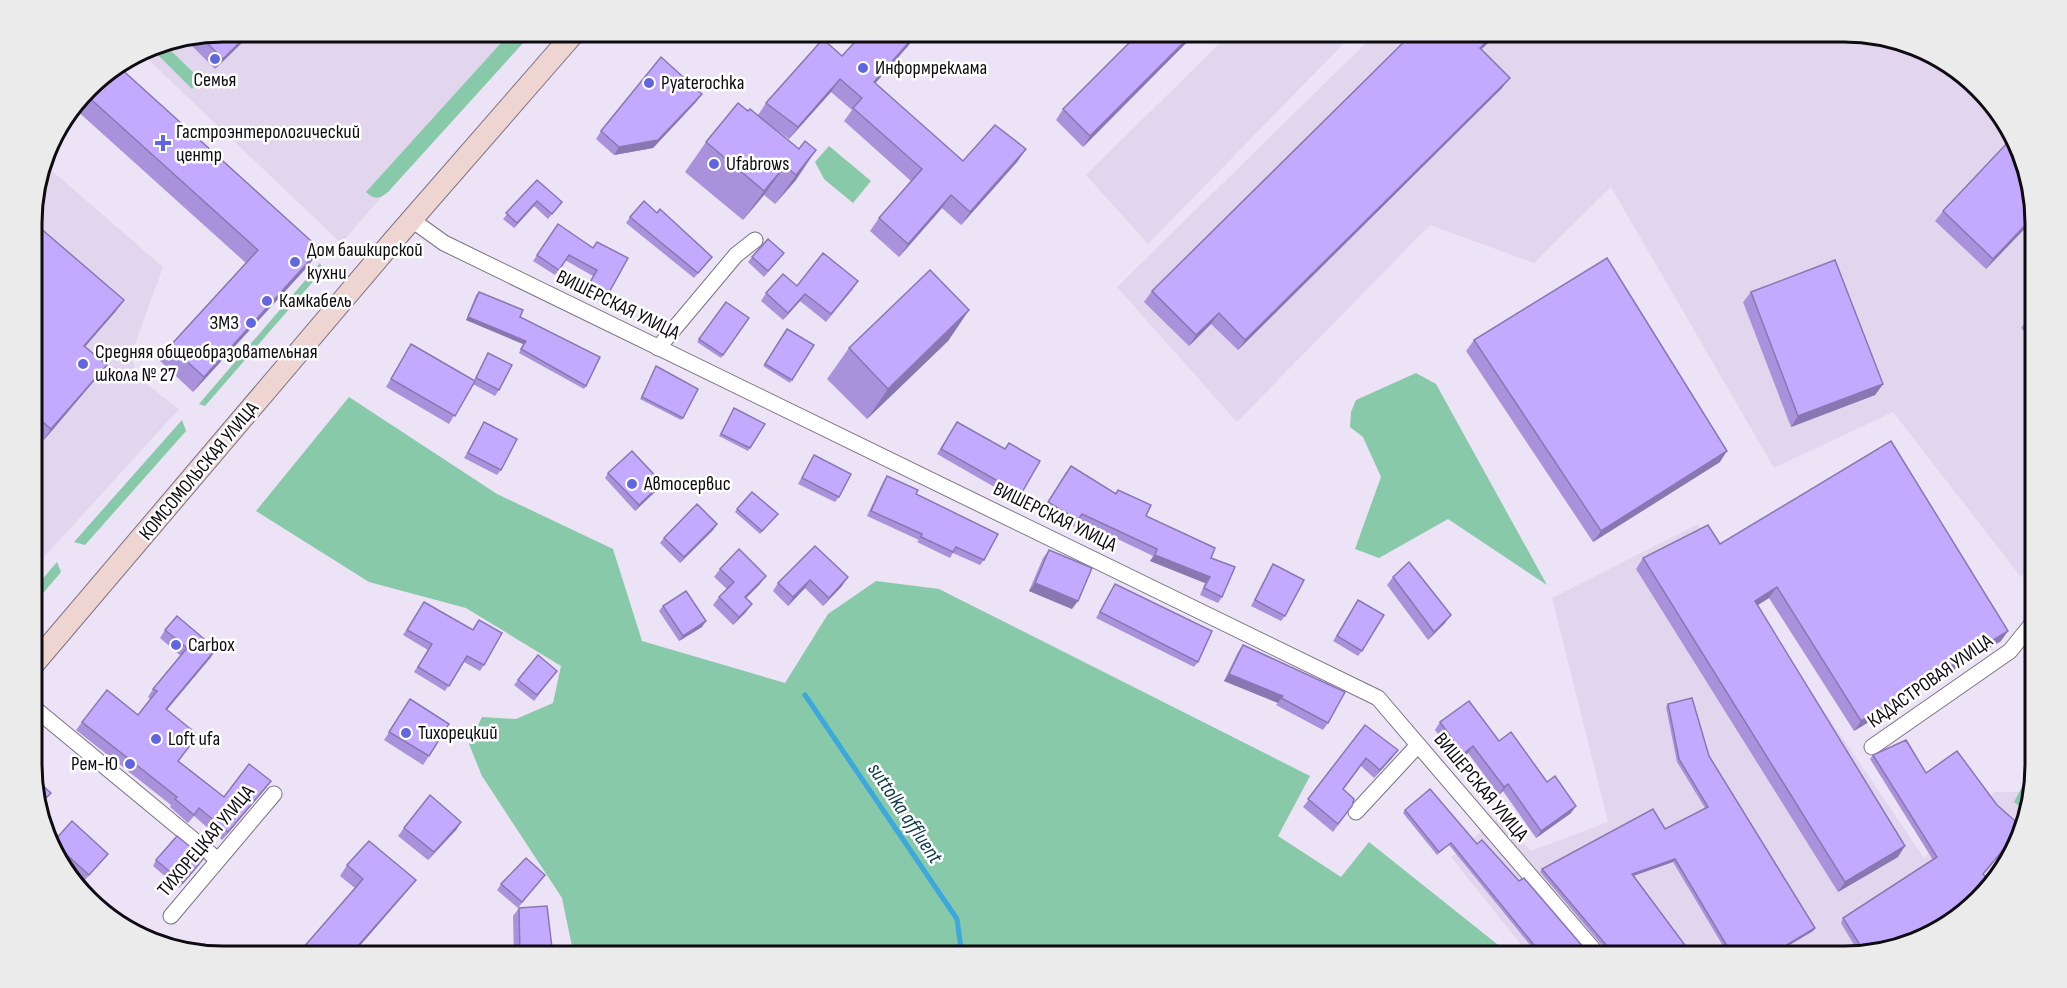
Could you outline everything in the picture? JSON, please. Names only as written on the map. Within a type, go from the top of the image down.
[{"type":"main road","name":"КОМСОМОЛЬСКАЯ УЛИЦА","points":[[42,654],[566,42]]},
{"type":"street","name":"ВИШЕРСКАЯ УЛИЦА","points":[[412,220],[444,243],[1378,698],[1590,946]]},
{"type":"street","points":[[658,348],[736,255],[755,240]]},
{"type":"street","name":"КАДАСТРОВАЯ УЛИЦА","points":[[1872,747],[2010,651],[2025,632]]},
{"type":"street","points":[[42,714],[218,860]]},
{"type":"street","points":[[1356,812],[1418,745]]},
{"type":"street","name":"ТИХОРЕЦКАЯ УЛИЦА","points":[[171,916],[274,794]]},
{"type":"shaded area","points":[[211,42],[519,42],[341,243],[147,59],[188,45]]},
{"type":"shaded area","points":[[1221,42],[1345,42],[1148,244],[1086,175]]},
{"type":"shaded area","points":[[1367,42],[1844,42],[1891,48],[1935,66],[1972,95],[2001,132],[2019,176],[2025,223],[2025,573],[2021,577],[1893,412],[1774,468],[1611,187],[1534,263],[1430,225],[1237,422],[1117,287]]},
{"type":"shaded area","name":"Средняя общеобразовательная школа № 27","points":[[51,170],[163,267],[132,352],[136,376],[179,409],[42,559],[42,211]]},
{"type":"shaded area","points":[[1698,524],[1924,858],[1995,792],[2023,792],[2019,812],[2001,856],[1988,875],[1954,909],[1935,922],[1913,932],[1879,943],[1856,946],[1522,946],[1451,857],[1499,817],[1531,851],[1608,822],[1552,598]]},
{"type":"green space","points":[[502,42],[524,42],[388,192],[377,198],[366,192]]},
{"type":"green space","points":[[171,50],[201,80],[192,89],[158,55]]},
{"type":"green space","points":[[829,146],[871,181],[853,203],[824,179],[815,162]]},
{"type":"green space","points":[[320,263],[323,270],[205,406],[199,404]]},
{"type":"green space","points":[[1416,373],[1436,384],[1547,585],[1448,519],[1379,558],[1355,549],[1381,477],[1363,437],[1350,427],[1351,412],[1356,400]]},
{"type":"green space","points":[[349,397],[497,494],[613,549],[642,641],[785,683],[828,614],[876,581],[939,589],[1310,776],[1278,836],[1341,877],[1369,842],[1499,946],[572,946],[562,898],[482,776],[469,744],[482,717],[516,719],[553,703],[561,666],[466,608],[369,582],[256,511]]},
{"type":"green space","points":[[182,420],[186,431],[85,545],[74,542]]},
{"type":"green space","points":[[57,562],[61,572],[42,594],[42,580]]},
{"type":"green space","points":[[2023,784],[2020,807],[2014,802]]},
{"type":"building","points":[[240,42],[223,59],[207,43]]},
{"type":"building","points":[[820,42],[826,42],[842,56],[855,42],[909,42],[874,82],[963,161],[995,125],[1026,149],[970,212],[951,195],[908,244],[879,218],[922,169],[853,108],[862,98],[840,79],[798,127],[766,103]]},
{"type":"building","points":[[1130,42],[1184,42],[1090,136],[1063,109]]},
{"type":"building","points":[[1404,42],[1486,42],[1480,48],[1510,78],[1245,340],[1219,313],[1196,335],[1152,291]]},
{"type":"building","points":[[661,57],[702,94],[658,140],[619,147],[601,131]]},
{"type":"building","points":[[124,71],[320,249],[204,377],[170,346],[258,250],[91,99],[95,95]]},
{"type":"building","points":[[738,103],[748,111],[750,109],[799,149],[805,141],[816,150],[796,175],[785,166],[764,191],[706,142]]},
{"type":"building","points":[[2006,144],[2019,176],[2025,225],[1993,259],[1943,211]]},
{"type":"building","points":[[537,180],[562,202],[552,214],[537,201],[517,223],[506,213]]},
{"type":"building","points":[[644,201],[657,213],[660,209],[712,257],[698,273],[630,217]]},
{"type":"building","points":[[558,224],[593,248],[597,242],[628,258],[607,296],[588,286],[597,270],[569,255],[559,270],[537,255]]},
{"type":"building","points":[[42,230],[124,300],[84,346],[107,365],[51,429],[42,421]]},
{"type":"building","points":[[768,239],[784,253],[768,271],[752,257]]},
{"type":"building","points":[[823,253],[858,281],[831,314],[805,294],[788,313],[766,293],[783,274],[797,286]]},
{"type":"building","points":[[1607,258],[1727,451],[1601,531],[1474,340]]},
{"type":"building","points":[[1835,260],[1883,384],[1798,416],[1751,292]]},
{"type":"building","points":[[930,270],[969,310],[888,389],[849,348]]},
{"type":"building","points":[[479,292],[523,310],[520,317],[600,357],[586,386],[521,349],[526,341],[468,317]]},
{"type":"building","points":[[726,302],[749,318],[723,355],[699,339]]},
{"type":"building","points":[[787,329],[814,345],[792,380],[765,364]]},
{"type":"building","points":[[411,344],[475,381],[455,416],[391,379]]},
{"type":"building","points":[[488,353],[512,365],[499,390],[476,378]]},
{"type":"building","points":[[656,366],[698,389],[683,418],[642,397]]},
{"type":"building","points":[[734,408],[765,424],[750,448],[721,434]]},
{"type":"building","points":[[484,422],[517,439],[501,470],[468,453]]},
{"type":"building","points":[[957,422],[1005,449],[1009,443],[1040,461],[1021,494],[941,449]]},
{"type":"building","points":[[1891,441],[2008,631],[1861,721],[1777,587],[1755,601],[1905,846],[1845,882],[1643,558],[1708,525],[1720,544]]},
{"type":"building","name":"Автосервис","points":[[632,451],[662,483],[639,505],[608,473]]},
{"type":"building","points":[[814,455],[851,474],[839,497],[802,478]]},
{"type":"building","points":[[1071,466],[1116,494],[1118,490],[1151,505],[1146,516],[1215,548],[1211,558],[1235,567],[1222,597],[1204,588],[1210,577],[1155,555],[1157,549],[1082,514],[1078,520],[1048,502]]},
{"type":"building","points":[[887,476],[918,490],[916,494],[998,534],[984,560],[956,547],[953,552],[921,537],[922,534],[871,511]]},
{"type":"building","points":[[752,492],[778,514],[762,531],[737,509]]},
{"type":"building","points":[[697,504],[717,524],[684,557],[664,538]]},
{"type":"building","points":[[815,546],[848,577],[829,598],[810,580],[793,597],[778,583]]},
{"type":"building","points":[[739,549],[766,576],[745,597],[752,604],[739,617],[719,597],[734,582],[720,569]]},
{"type":"building","points":[[1049,550],[1092,568],[1078,601],[1035,583]]},
{"type":"building","points":[[1409,562],[1451,615],[1434,632],[1393,577]]},
{"type":"building","points":[[1273,564],[1304,580],[1285,616],[1255,600]]},
{"type":"building","points":[[1115,584],[1212,631],[1198,662],[1100,612]]},
{"type":"building","points":[[686,591],[706,621],[683,636],[663,606]]},
{"type":"building","points":[[1358,600],[1384,615],[1362,651],[1337,636]]},
{"type":"building","points":[[424,602],[473,630],[479,620],[502,633],[484,665],[467,656],[449,686],[418,667],[432,644],[407,630]]},
{"type":"building","points":[[177,616],[216,649],[166,709],[198,735],[178,761],[224,797],[249,764],[271,781],[228,832],[199,808],[194,815],[175,799],[177,797],[82,722],[107,690],[138,715],[157,691],[153,689],[187,648],[165,630]]},
{"type":"building","points":[[1243,645],[1345,692],[1328,723],[1281,698],[1283,696],[1229,674]]},
{"type":"building","points":[[538,655],[557,671],[537,695],[518,680]]},
{"type":"building","points":[[1692,698],[1709,756],[1815,928],[1785,946],[1727,946],[1675,859],[1632,874],[1686,946],[1607,946],[1542,869],[1653,809],[1665,829],[1708,807],[1679,759],[1668,704]]},
{"type":"building","points":[[410,699],[449,724],[429,756],[389,732]]},
{"type":"building","points":[[1469,701],[1499,741],[1511,732],[1547,782],[1555,776],[1576,806],[1541,831],[1508,784],[1504,787],[1473,746],[1463,754],[1440,722]]},
{"type":"building","points":[[1365,725],[1398,750],[1380,770],[1366,758],[1343,789],[1354,799],[1352,806],[1338,824],[1308,799]]},
{"type":"building","points":[[1906,740],[1926,773],[1957,751],[1997,805],[2016,821],[2005,848],[1983,874],[1986,877],[1954,909],[1935,922],[1913,932],[1891,940],[1860,945],[1843,918],[1937,857],[1873,755]]},
{"type":"building","points":[[44,787],[51,793],[46,798]]},
{"type":"building","points":[[1430,789],[1477,844],[1482,840],[1519,881],[1524,878],[1582,946],[1535,946],[1451,843],[1439,852],[1405,810]]},
{"type":"building","points":[[430,795],[461,822],[434,852],[404,828]]},
{"type":"building","points":[[72,821],[108,854],[89,875],[65,853],[57,837]]},
{"type":"building","points":[[177,836],[204,858],[183,883],[156,860]]},
{"type":"building","points":[[369,841],[416,880],[358,946],[305,946],[363,879],[347,865]]},
{"type":"building","points":[[526,858],[545,875],[522,902],[501,884]]},
{"type":"building","points":[[547,906],[552,946],[520,946],[519,908]]},
{"type":"waterway","name":"suttolka affluent","points":[[805,695],[957,919],[961,946]]},
{"type":"place","name":"Семья","points":[[215,59]]},
{"type":"place","name":"Информреклама","points":[[863,68]]},
{"type":"place","name":"Pyaterochka","points":[[649,83]]},
{"type":"place","name":"Гастроэнтерологический центр","points":[[163,143]]},
{"type":"place","name":"Ufabrows","points":[[714,164]]},
{"type":"place","name":"Дом башкирской кухни","points":[[295,262]]},
{"type":"place","name":"Камкабель","points":[[267,301]]},
{"type":"place","name":"ЗМЗ","points":[[251,323]]},
{"type":"place","name":"Средняя общеобразовательная школа № 27","points":[[83,364]]},
{"type":"place","name":"Автосервис","points":[[632,484]]},
{"type":"place","name":"Carbox","points":[[176,645]]},
{"type":"place","name":"Тихорецкий","points":[[406,733]]},
{"type":"place","name":"Loft ufa","points":[[156,739]]},
{"type":"place","name":"Рем-Ю","points":[[130,764]]}]
